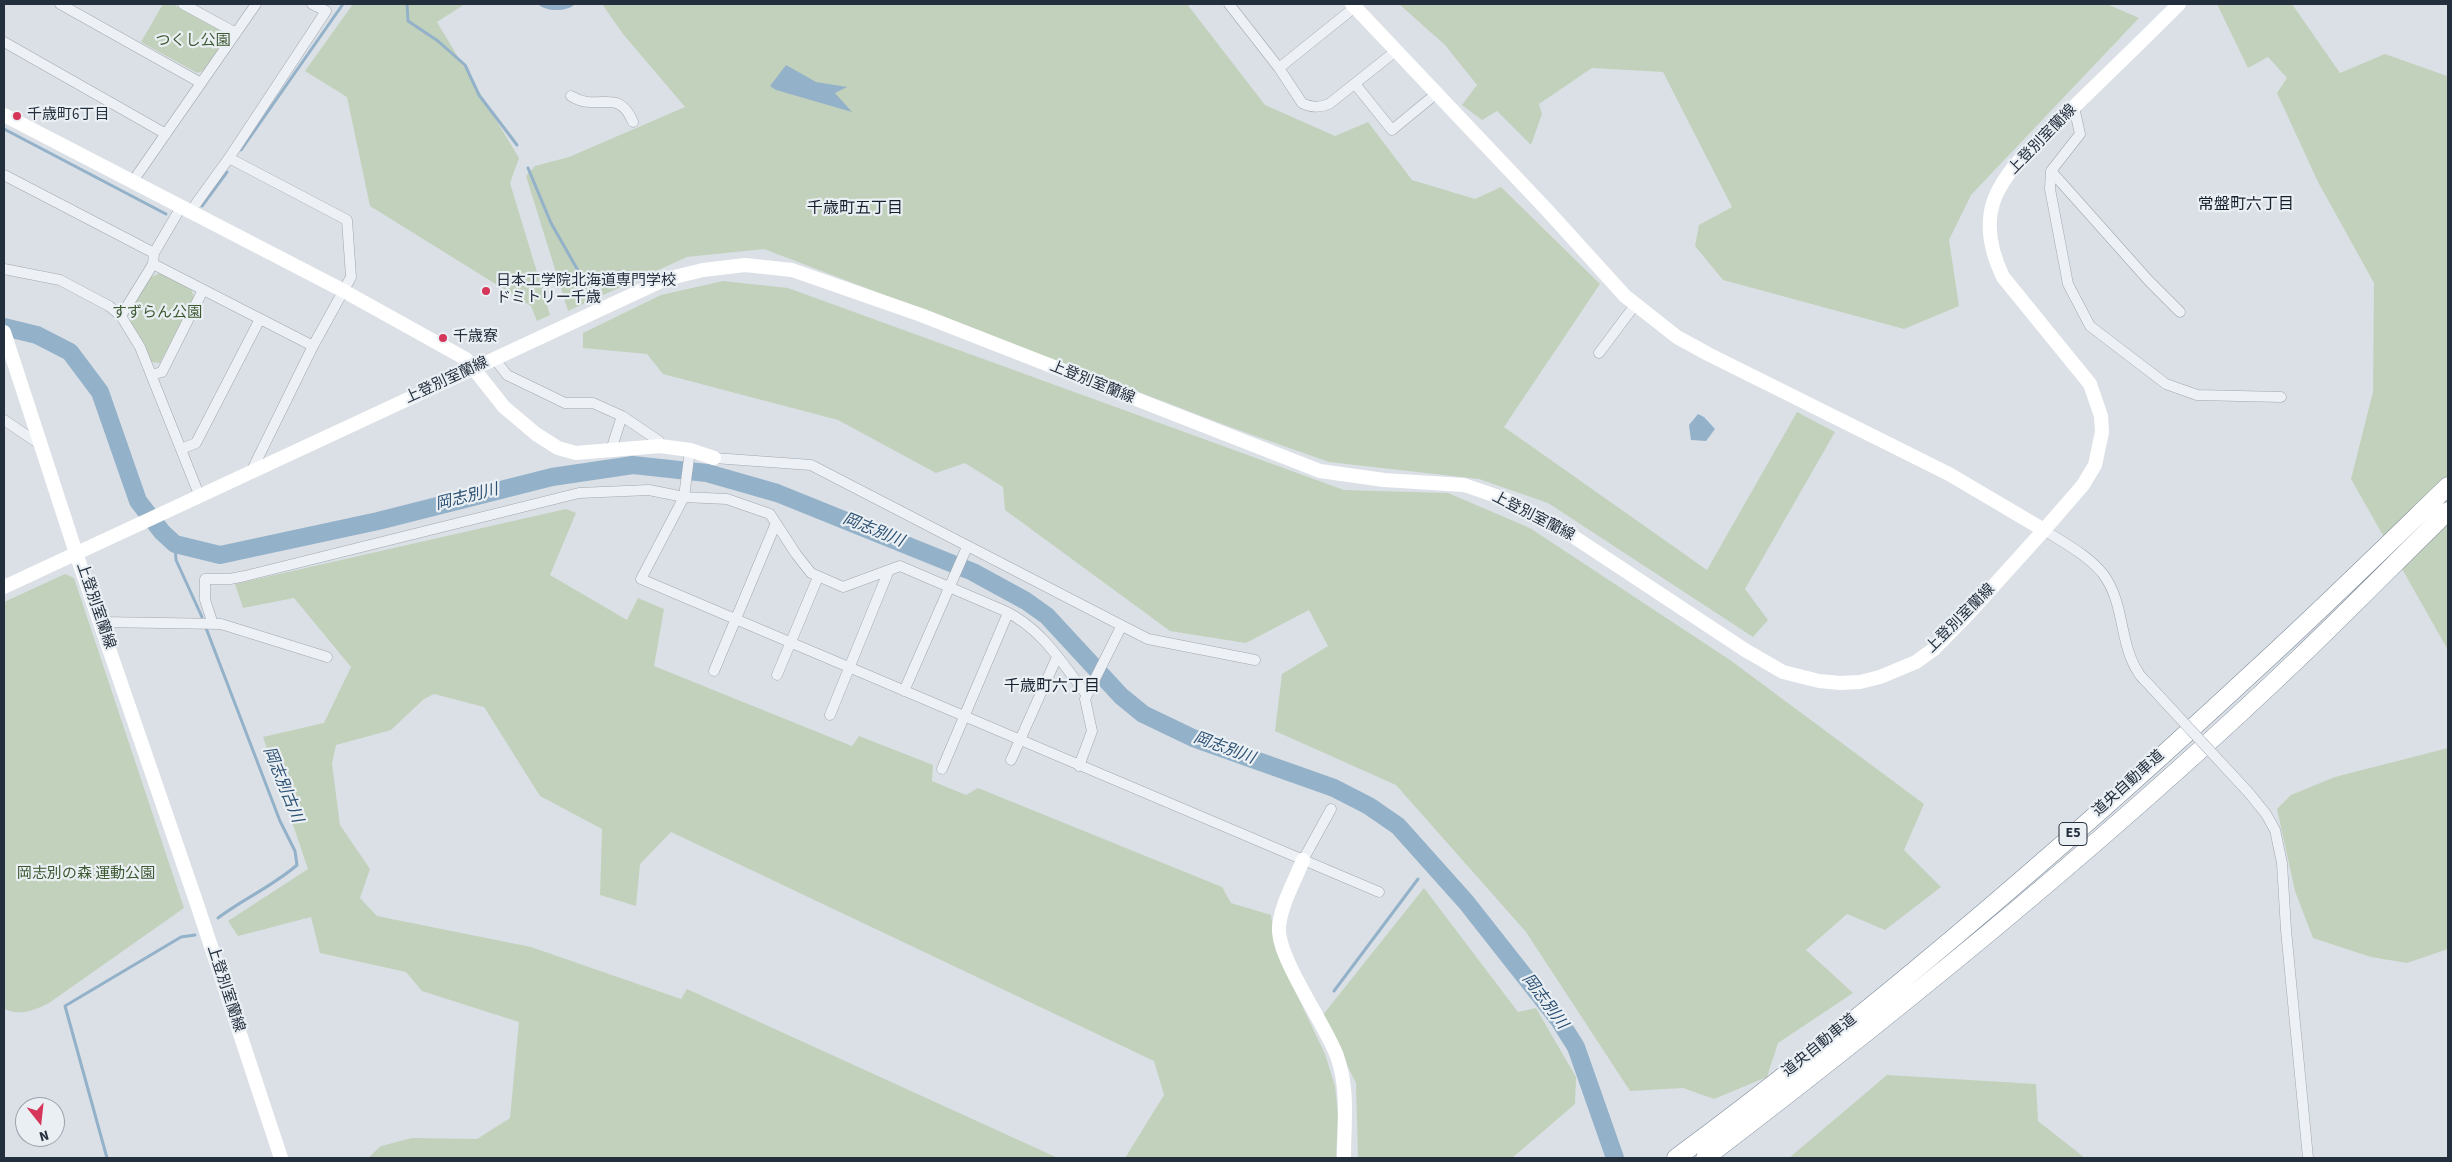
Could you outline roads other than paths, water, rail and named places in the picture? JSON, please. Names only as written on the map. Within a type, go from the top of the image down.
[{"type":"highway","name":"道央自動車道","points":[[1676,1158],[1834,1036],[1948,942],[2106,806],[2252,674],[2448,486]]},
{"type":"highway","name":"道央自動車道","points":[[1705,1158],[1961,956],[2099,840],[2300,658],[2448,510]]},
{"type":"main road","name":"上登別室蘭線","points":[[281,1158],[101,622],[76,553],[164,514],[666,279],[703,270],[745,266],[792,270],[921,315],[1320,471],[1384,480],[1464,485],[1505,499],[1559,527],[1745,650],[1783,672],[1819,681],[1860,682],[1880,677],[1916,662],[1934,649],[2044,530],[2083,485],[2095,466],[2101,445],[2101,416],[2090,384],[2002,277],[1995,260],[1989,226],[1993,202],[2009,173],[2179,4]]},
{"type":"main road","points":[[1353,5],[1635,304],[1677,337],[1949,474],[2044,530]]},
{"type":"main road","points":[[4,115],[342,290],[466,359],[504,407],[546,441],[558,448],[576,453],[660,446],[689,457],[714,458]]},
{"type":"main road","points":[[4,332],[76,553],[4,587]]},
{"type":"main road","points":[[1303,860],[1283,912],[1279,928],[1281,948],[1336,1055],[1344,1081],[1347,1107],[1344,1158]]},
{"type":"street","points":[[60,4],[201,83]]},
{"type":"street","points":[[183,4],[236,33]]},
{"type":"street","points":[[133,181],[256,4]]},
{"type":"street","points":[[122,316],[153,264],[154,253],[186,209],[229,158],[326,11],[312,4]]},
{"type":"street","points":[[1229,4],[1279,68],[1302,103],[1308,106],[1324,106],[1397,50]]},
{"type":"street","points":[[1279,68],[1353,5]]},
{"type":"street","points":[[4,42],[166,134]]},
{"type":"street","points":[[1355,84],[1392,130],[1437,93]]},
{"type":"street","points":[[571,96],[585,103],[619,102],[627,108],[632,122]]},
{"type":"street","points":[[2074,107],[2080,134],[2051,171],[2050,189],[2068,284],[2090,326],[2166,384],[2196,395],[2281,397]]},
{"type":"street","points":[[229,158],[347,220],[350,277],[313,346],[250,474]]},
{"type":"street","points":[[2051,171],[2149,282],[2180,312]]},
{"type":"street","points":[[4,175],[154,253]]},
{"type":"street","points":[[153,264],[313,346]]},
{"type":"street","points":[[4,269],[60,280],[109,306],[122,316],[140,346],[200,497]]},
{"type":"street","points":[[151,375],[162,372],[203,290]]},
{"type":"street","points":[[1599,352],[1635,304]]},
{"type":"street","points":[[180,449],[196,443],[260,319]]},
{"type":"street","points":[[494,358],[507,375],[565,403],[593,403],[622,416],[659,441],[660,446]]},
{"type":"street","points":[[611,450],[622,416]]},
{"type":"street","points":[[4,420],[40,445]]},
{"type":"street","points":[[689,457],[685,493],[641,579],[1379,892]]},
{"type":"street","points":[[714,458],[811,466],[966,552],[1148,639],[1256,660]]},
{"type":"street","points":[[213,624],[205,600],[205,579],[230,579],[245,576],[579,493],[649,490],[727,499],[770,514],[811,573],[843,587],[900,566],[950,590],[1008,613],[1021,619],[1046,641],[1087,691]]},
{"type":"street","points":[[714,671],[776,523]]},
{"type":"street","points":[[2044,530],[2090,560],[2104,575],[2115,595],[2132,661],[2138,674],[2249,793],[2266,814],[2275,830],[2282,863],[2286,930],[2308,1158]]},
{"type":"street","points":[[904,691],[966,552]]},
{"type":"street","points":[[830,715],[889,570]]},
{"type":"street","points":[[777,675],[818,576]]},
{"type":"street","points":[[942,769],[1008,613]]},
{"type":"street","points":[[101,622],[213,624],[248,632],[327,657]]},
{"type":"street","points":[[1079,766],[1092,731],[1085,699],[1087,691],[1121,626]]},
{"type":"street","points":[[1011,760],[1057,656]]},
{"type":"street","points":[[1303,860],[1331,808]]},
{"type":"water","points":[[538,4],[575,4],[562,10],[551,10]]},
{"type":"water","points":[[786,65],[816,82],[847,87],[835,93],[852,112],[776,90],[770,86]]},
{"type":"water","points":[[1698,414],[1704,417],[1715,429],[1706,441],[1691,440],[1689,425]]},
{"type":"waterway","points":[[241,150],[343,4]]},
{"type":"waterway","points":[[407,4],[408,21],[438,41],[465,65],[479,95],[517,145]]},
{"type":"waterway","points":[[4,129],[166,214]]},
{"type":"waterway","points":[[528,168],[551,223],[580,274]]},
{"type":"waterway","points":[[202,206],[227,172]]},
{"type":"waterway","name":"岡志別川","points":[[4,327],[37,335],[70,352],[100,392],[138,501],[162,532],[175,544],[220,555],[378,521],[552,477],[633,465],[707,473],[777,493],[973,572],[1026,601],[1047,616],[1121,696],[1143,714],[1193,738],[1334,788],[1369,806],[1398,826],[1466,902],[1559,1020],[1576,1047],[1615,1158]]},
{"type":"waterway","name":"岡志別古川","points":[[175,544],[176,560],[202,617]]},
{"type":"waterway","name":"岡志別古川","points":[[206,628],[280,821],[295,851],[297,865],[218,918]]},
{"type":"waterway","points":[[1334,991],[1418,879]]},
{"type":"waterway","name":"岡志別古川","points":[[107,1158],[65,1006],[181,937],[195,935]]},
{"type":"place","name":"千歳町6丁目","points":[[17,116]]},
{"type":"place","name":"日本工学院北海道専門学校 ドミトリー千歳","points":[[486,291]]},
{"type":"place","name":"千歳寮","points":[[443,338]]},
{"type":"district","name":"常盤町六丁目","points":[[2246,205]]},
{"type":"district","name":"千歳町五丁目","points":[[855,209]]},
{"type":"district","name":"千歳町六丁目","points":[[1052,687]]},
{"type":"park label","name":"つくし公園","points":[[193,42]]},
{"type":"park label","name":"すずらん公園","points":[[157,314]]},
{"type":"park label","name":"岡志別の森 運動公園","points":[[86,875]]}]
